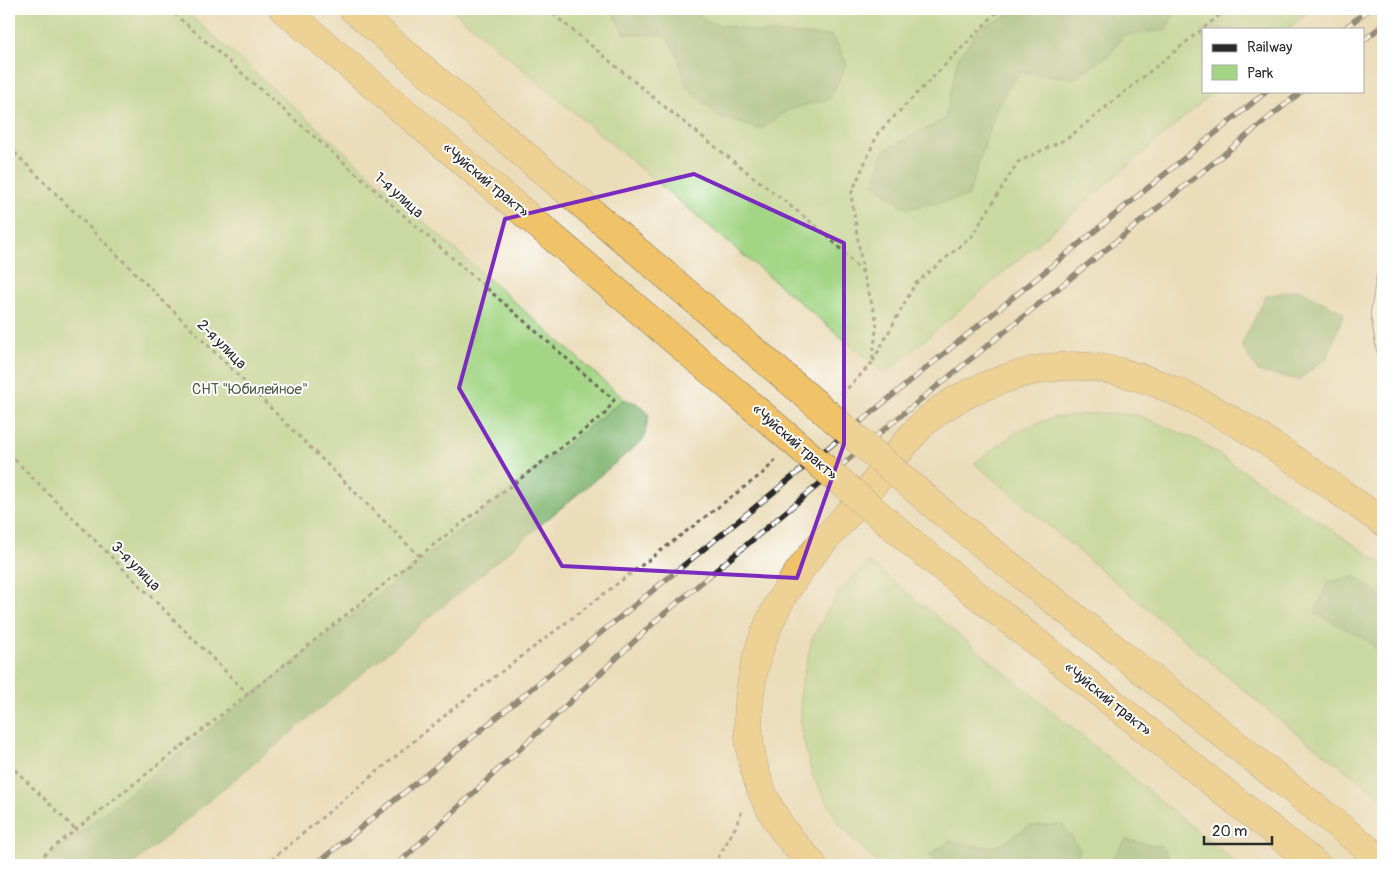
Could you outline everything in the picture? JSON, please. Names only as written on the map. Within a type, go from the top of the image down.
[{"type":"highway","name":"«Чуйский тракт»","points":[[282,9],[918,548],[1316,865]]},
{"type":"highway","points":[[353,9],[943,513],[1383,861]]},
{"type":"highway","points":[[813,865],[779,824],[758,775],[748,739],[748,714],[754,668],[761,641],[772,616],[796,576],[926,422],[959,399],[997,382],[1033,371],[1072,366],[1111,369],[1150,380],[1237,422],[1383,522]]},
{"type":"lane","points":[[1383,275],[1377,314],[1383,350]]},
{"type":"path","name":"1-я улица","points":[[169,9],[614,400],[605,414],[419,556]]},
{"type":"path","points":[[547,9],[671,112],[826,234],[863,273]]},
{"type":"path","points":[[872,363],[877,322],[863,273],[851,194],[878,133],[1000,9]]},
{"type":"path","points":[[1204,28],[1227,9]]},
{"type":"path","points":[[838,398],[872,363],[915,284],[972,236],[1018,162],[1068,138],[1202,29]]},
{"type":"path","name":"2-я улица","points":[[9,147],[419,556]]},
{"type":"path","points":[[265,865],[455,707],[763,473],[783,453]]},
{"type":"path","name":"3-я улица","points":[[9,454],[248,694]]},
{"type":"path","points":[[31,865],[419,556]]},
{"type":"path","points":[[9,764],[76,830]]},
{"type":"path","points":[[714,865],[736,826],[758,775]]},
{"type":"highlighted area","points":[[694,174],[844,243],[844,444],[797,578],[562,566],[459,388],[505,219]]},
{"type":"green space","name":"СНТ \"Юбилейное\"","points":[[9,9],[183,9],[624,399],[39,865],[9,865]]},
{"type":"green space","points":[[451,9],[1311,9],[1289,28],[1202,28],[1202,92],[1214,92],[885,374]]},
{"type":"green space","points":[[611,9],[694,9],[707,22],[761,32],[833,36],[847,64],[830,98],[788,110],[761,130],[718,116],[687,87],[678,57],[666,36],[625,34]]},
{"type":"green space","points":[[1025,9],[1177,9],[1165,30],[1123,35],[1111,53],[1075,78],[1020,72],[997,106],[968,197],[906,209],[873,184],[884,150],[945,119],[958,58],[980,27]]},
{"type":"green space","points":[[1299,289],[1344,313],[1327,358],[1299,380],[1258,372],[1241,345],[1266,296]]},
{"type":"green space","points":[[624,399],[639,404],[649,414],[644,439],[132,865],[39,865]]},
{"type":"green space","points":[[1098,413],[1138,415],[1197,440],[1383,564],[1383,798],[1278,719],[974,463],[1019,430],[1052,418]]},
{"type":"green space","points":[[869,561],[1239,865],[879,865],[839,824],[812,775],[801,730],[800,690],[812,639],[839,591]]},
{"type":"green space","points":[[1356,577],[1383,597],[1383,655],[1365,639],[1315,613],[1328,582]]},
{"type":"green space","points":[[1062,824],[1080,849],[1075,865],[938,865],[929,855],[950,841],[983,847],[998,846],[1029,826]]},
{"type":"green space","points":[[1126,840],[1161,846],[1174,864],[1107,865]]},
{"type":"railway","points":[[1345,28],[1369,9]]},
{"type":"railway","points":[[1364,40],[1383,25]]},
{"type":"railway","points":[[315,865],[1266,92]]},
{"type":"railway","points":[[397,865],[659,618],[904,413],[1301,92]]}]
